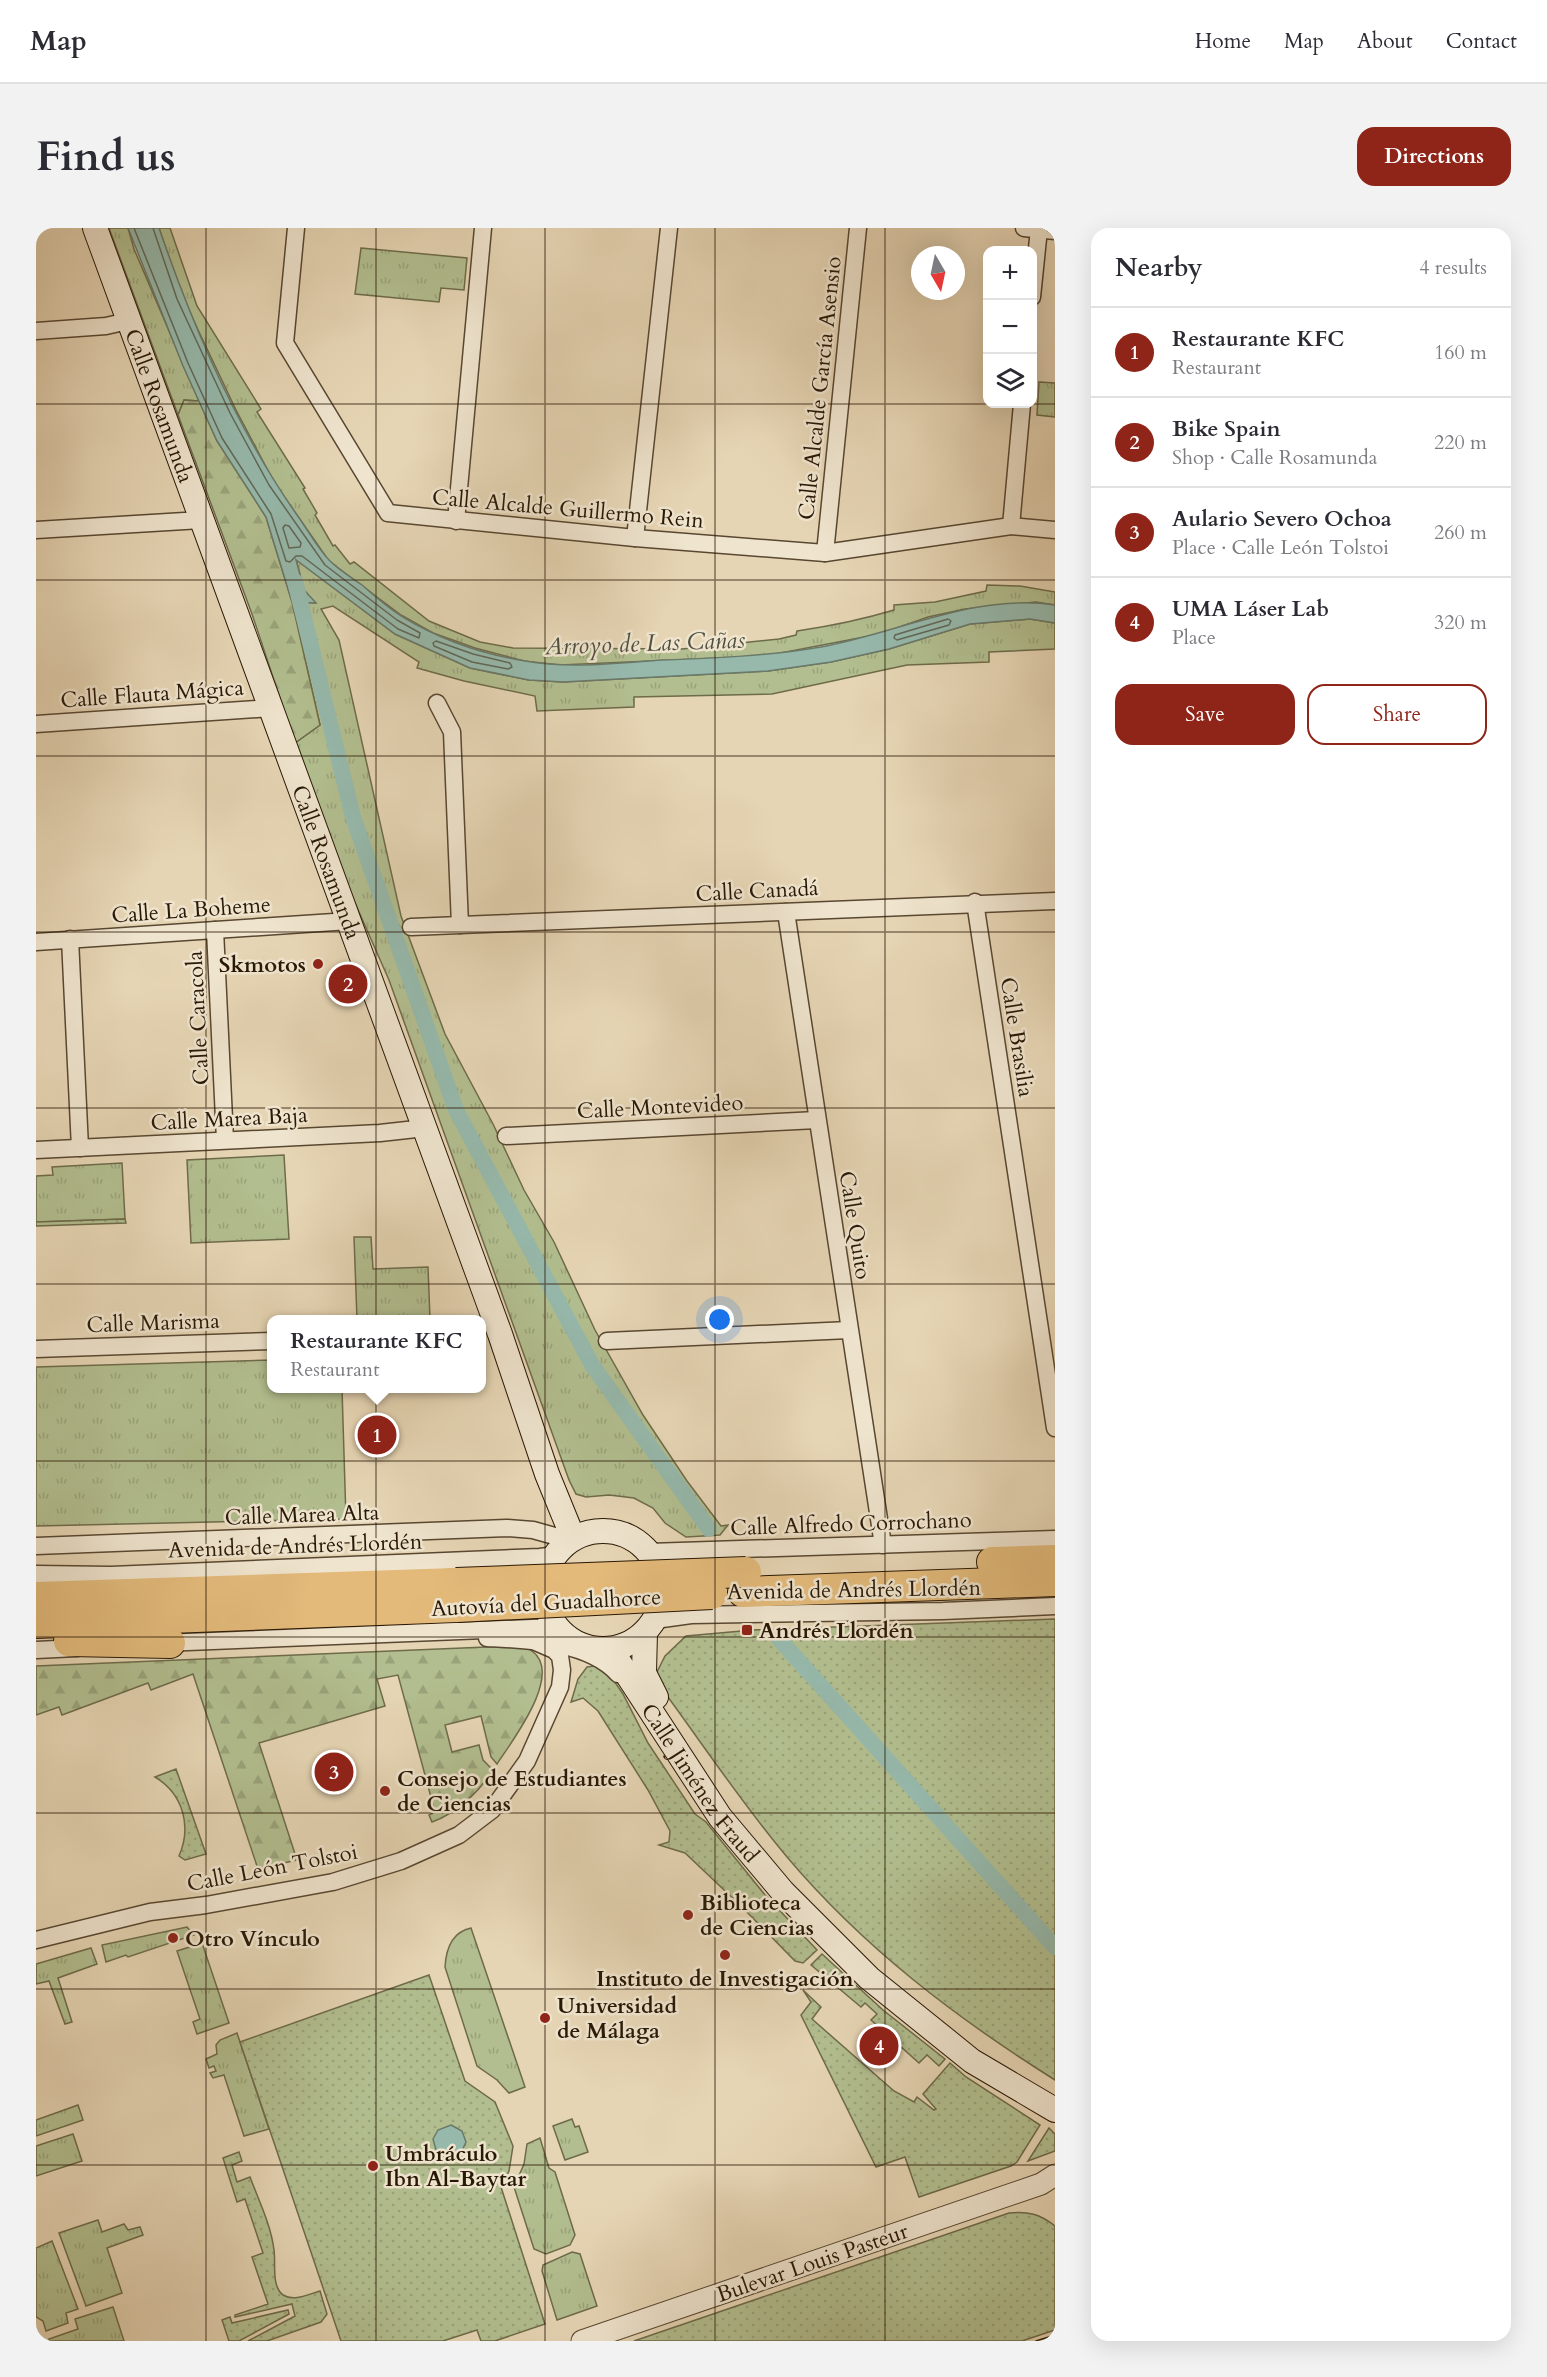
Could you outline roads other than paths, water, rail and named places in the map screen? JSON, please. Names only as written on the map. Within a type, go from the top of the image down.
[{"type":"highway","name":"Autovía del Guadalhorce","points":[[36,1623],[456,1595],[745,1582],[1055,1560]]},
{"type":"highway","points":[[36,1581],[111,1575]]},
{"type":"highway","name":"Autovía del Guadalhorce","points":[[745,1582],[1055,1581]]},
{"type":"highway","name":"Autovía del Guadalhorce","points":[[36,1598],[158,1595],[456,1595]]},
{"type":"highway","points":[[36,1641],[170,1642]]},
{"type":"main road","name":"Calle Rosamunda","points":[[95,228],[425,1128],[485,1315]]},
{"type":"main road","name":"Calle Rosamunda","points":[[486,1319],[556,1495],[565,1544]]},
{"type":"main road","name":"Calle Rosamunda","points":[[556,1495],[576,1517],[602,1529]]},
{"type":"main road","points":[[602,1529],[627,1535],[649,1552],[659,1570],[662,1584],[662,1596],[650,1626],[629,1643],[606,1649],[584,1646],[575,1642],[556,1626],[549,1615],[543,1586],[545,1575],[565,1544],[602,1529]]},
{"type":"main road","name":"Calle Jiménez Fraud","points":[[650,1626],[644,1673],[647,1682],[670,1721],[731,1812],[819,1914],[899,1988],[987,2057],[1055,2098]]},
{"type":"main road","name":"Calle Jiménez Fraud","points":[[606,1649],[620,1662],[720,1816],[783,1892],[869,1978],[972,2061],[1055,2110]]},
{"type":"street","name":"Calle Alcalde Guillermo Rein","points":[[296,228],[285,343],[388,513],[635,538],[825,553],[1011,526],[1055,530]]},
{"type":"street","points":[[456,521],[483,228]]},
{"type":"street","points":[[635,538],[669,228]]},
{"type":"street","name":"Calle Alcalde García Asensio","points":[[825,553],[858,228]]},
{"type":"street","points":[[1037,248],[1039,229]]},
{"type":"street","points":[[36,331],[106,326],[128,321]]},
{"type":"street","points":[[1011,526],[1022,408]]},
{"type":"street","points":[[36,530],[201,520]]},
{"type":"street","points":[[437,703],[452,732],[460,925]]},
{"type":"street","name":"Calle Flauta Mágica","points":[[36,724],[271,708]]},
{"type":"street","name":"Calle Canadá","points":[[411,927],[975,902],[1055,901]]},
{"type":"street","name":"Calle Brasilia","points":[[975,902],[1055,1428]]},
{"type":"street","name":"Calle Quito","points":[[786,912],[883,1545]]},
{"type":"street","name":"Calle La Boheme","points":[[36,942],[349,921]]},
{"type":"street","name":"Calle Caracola","points":[[215,930],[225,1140]]},
{"type":"street","points":[[70,939],[80,1148]]},
{"type":"street","name":"Calle Montevideo","points":[[506,1136],[817,1120]]},
{"type":"street","name":"Calle Marea Baja","points":[[36,1150],[380,1133],[425,1128]]},
{"type":"street","points":[[607,1341],[849,1330]]},
{"type":"street","name":"Calle Marisma","points":[[36,1349],[267,1341]]},
{"type":"street","name":"Calle Marea Alta","points":[[36,1546],[507,1528],[533,1530],[565,1544]]},
{"type":"street","name":"Calle Alfredo Corrochano","points":[[649,1552],[1055,1539]]},
{"type":"street","name":"Avenida de Andrés Llordén","points":[[36,1574],[111,1575],[540,1557],[565,1544]]},
{"type":"street","name":"Avenida de Andrés Llordén","points":[[650,1626],[691,1616],[943,1611],[1055,1606]]},
{"type":"street","points":[[36,1650],[170,1642],[556,1626]]},
{"type":"street","points":[[390,1633],[531,1640],[564,1646],[606,1664],[616,1671],[649,1707]]},
{"type":"street","name":"Calle León Tolstoi","points":[[36,1940],[150,1912],[206,1905],[333,1882],[400,1861],[441,1845],[459,1835],[492,1810],[527,1761],[560,1687],[562,1670],[558,1653],[531,1640]]},
{"type":"street","name":"Bulevar Louis Pasteur","points":[[582,2341],[611,2336],[1048,2179]]},
{"type":"water","points":[[128,228],[159,228],[186,302],[235,412],[275,482],[321,550],[337,568],[392,610],[446,639],[477,650],[525,661],[559,665],[594,665],[781,653],[850,641],[937,616],[996,605],[1025,603],[1055,605],[1055,623],[1030,619],[970,624],[889,649],[831,662],[768,671],[563,682],[529,680],[470,668],[395,634],[296,560],[304,590],[316,603],[292,602],[266,517],[217,441],[183,366]]},
{"type":"water","points":[[451,2125],[462,2131],[466,2142],[461,2153],[448,2158],[436,2150],[433,2139],[438,2130]]},
{"type":"waterway","points":[[295,581],[353,817],[456,1110],[592,1365],[709,1529]]},
{"type":"waterway","points":[[779,1639],[1055,1947]]},
{"type":"tram line","points":[[1036,2341],[1055,2335]]},
{"type":"place","name":"Skmotos","points":[[318,964]]},
{"type":"place","name":"Bike Spain","points":[[348,984]]},
{"type":"place","name":"Restaurante KFC","points":[[377,1435]]},
{"type":"place","name":"Andrés Llordén","points":[[747,1630]]},
{"type":"place","name":"Aulario Severo Ochoa","points":[[334,1772]]},
{"type":"place","name":"Consejo de Estudiantes de Ciencias","points":[[385,1791]]},
{"type":"place","name":"Biblioteca de Ciencias","points":[[688,1915]]},
{"type":"place","name":"Otro Vínculo","points":[[173,1938]]},
{"type":"place","name":"Instituto de Investigación","points":[[725,1955]]},
{"type":"place","name":"Universidad de Málaga","points":[[545,2018]]},
{"type":"place","name":"UMA Láser Lab","points":[[879,2046]]},
{"type":"place","name":"Umbráculo Ibn Al-Baytar","points":[[373,2166]]},
{"type":"water label","name":"Arroyo de Las Cañas","points":[[645,643]]}]
